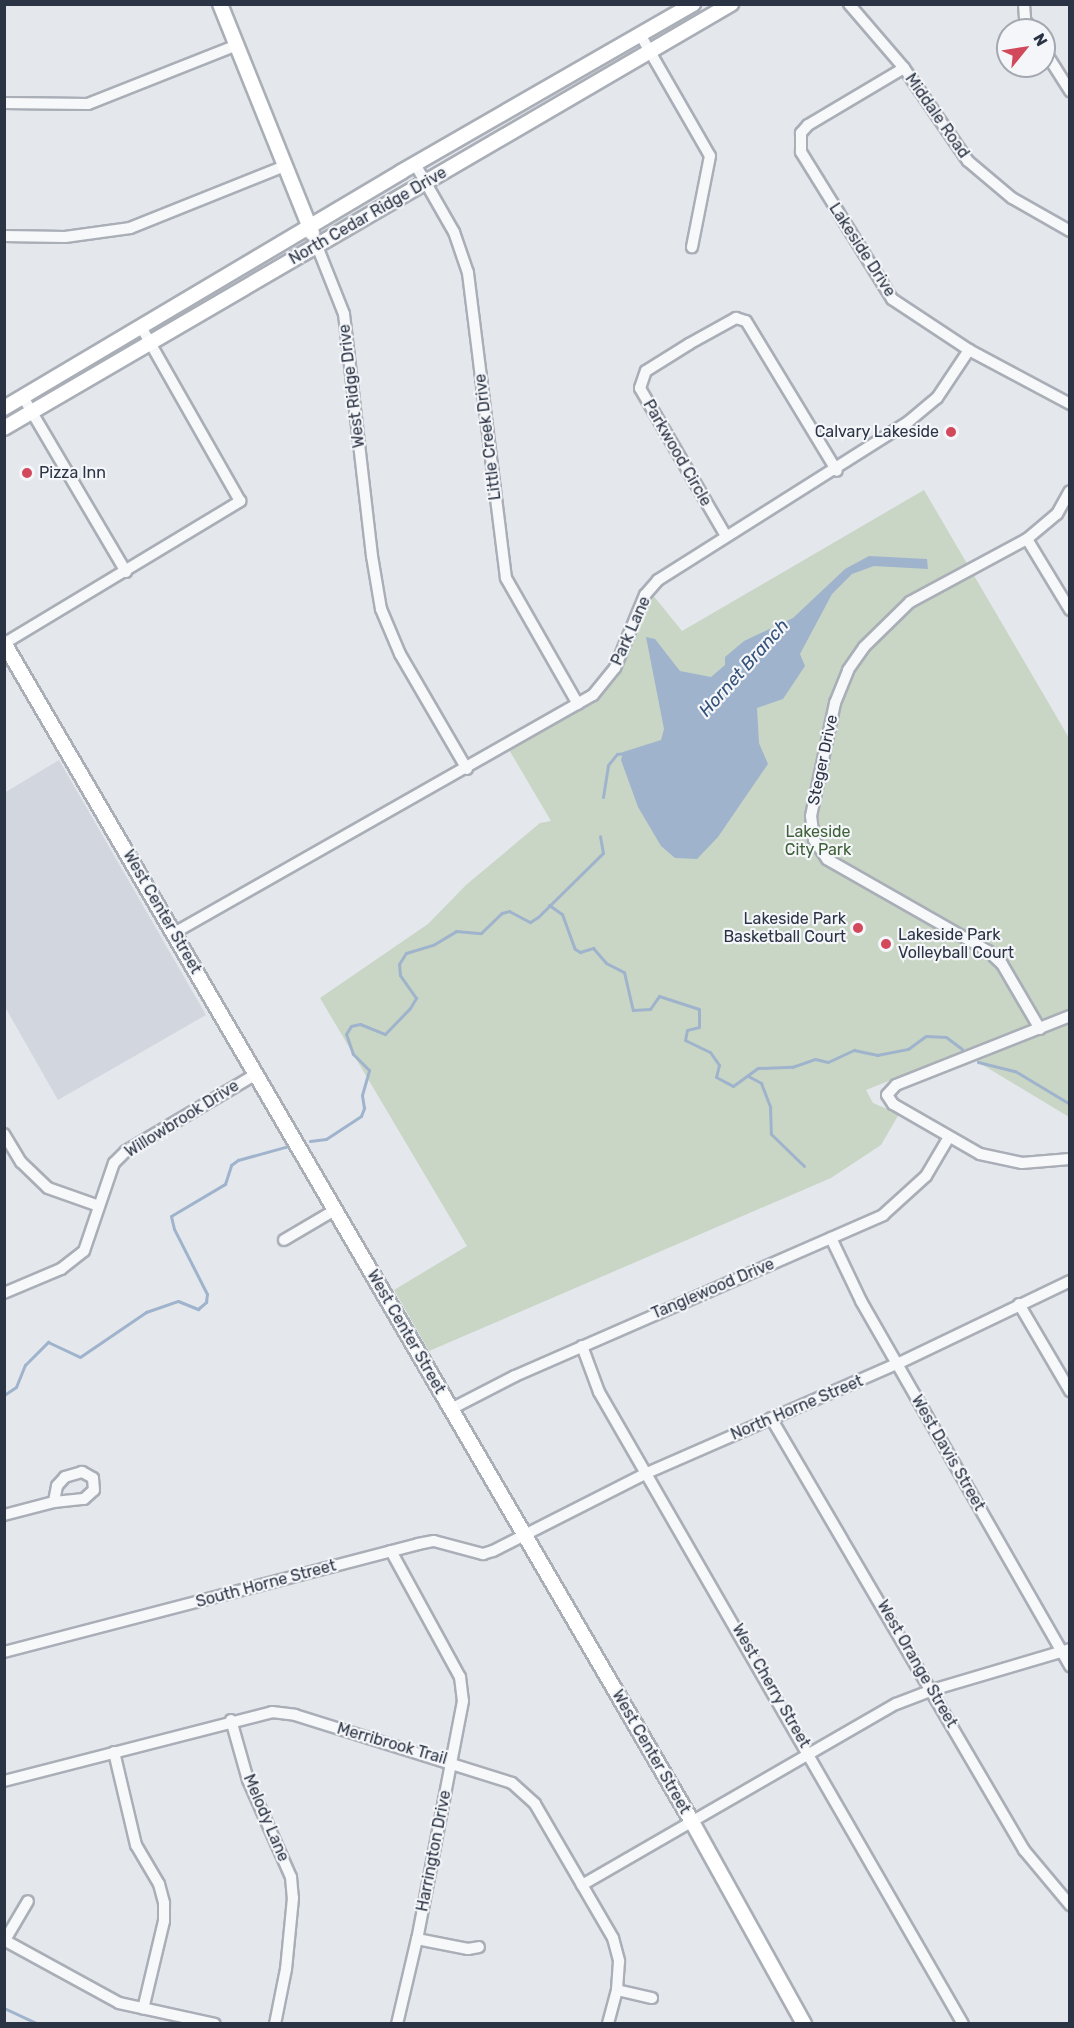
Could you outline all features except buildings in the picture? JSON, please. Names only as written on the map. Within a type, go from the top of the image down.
[{"type":"street","name":"West Ridge Drive","points":[[220,4],[344,314],[372,556],[381,609],[400,654],[467,769]]},
{"type":"street","name":"North Cedar Ridge Drive","points":[[4,408],[415,164],[693,4]]},
{"type":"street","name":"North Cedar Ridge Drive","points":[[4,428],[731,4]]},
{"type":"street","name":"Middale Road","points":[[849,4],[904,68],[954,144],[986,180],[1069,229]]},
{"type":"street","points":[[641,36],[710,156],[692,247]]},
{"type":"street","points":[[4,103],[88,104],[237,45]]},
{"type":"street","name":"Lakeside Drive","points":[[904,68],[818,119],[801,133],[801,152],[875,276],[892,299],[915,317],[969,351],[1070,404]]},
{"type":"street","points":[[1056,69],[1070,91]]},
{"type":"street","name":"Little Creek Drive","points":[[415,164],[454,231],[468,273],[506,578],[578,704]]},
{"type":"street","points":[[4,236],[65,237],[130,228],[285,166]]},
{"type":"street","name":"Parkwood Circle","points":[[726,536],[640,388],[646,371],[689,344],[736,318],[746,321],[837,471]]},
{"type":"street","points":[[5,643],[126,572],[240,501],[141,327]]},
{"type":"street","name":"Park Lane","points":[[174,933],[467,769],[578,704],[606,683],[615,668],[645,595],[658,580],[726,536],[837,471],[937,398],[969,351]]},
{"type":"street","points":[[23,397],[126,572]]},
{"type":"street","name":"Steger Drive","points":[[1040,1029],[1002,964],[988,951],[827,859],[814,840],[811,816],[836,703],[848,670],[864,647],[910,602],[1027,539],[1057,513],[1070,491]]},
{"type":"street","points":[[1027,539],[1070,610]]},
{"type":"street","name":"West Center Street","points":[[5,643],[691,1820],[804,2024]]},
{"type":"street","points":[[1070,1016],[896,1085],[887,1095],[893,1104],[980,1154],[1007,1162],[1070,1159]]},
{"type":"street","name":"Willowbrook Drive","points":[[4,1293],[61,1269],[84,1251],[114,1163],[126,1151],[256,1074]]},
{"type":"street","points":[[4,1134],[21,1162],[48,1188],[99,1206]]},
{"type":"street","name":"Tanglewood Drive","points":[[452,1409],[582,1346],[883,1215],[901,1202],[926,1176],[949,1137]]},
{"type":"street","points":[[284,1239],[335,1210]]},
{"type":"street","name":"West Davis Street","points":[[831,1238],[897,1364],[1066,1651],[1070,1666]]},
{"type":"street","name":"North Horne Street","points":[[524,1533],[647,1473],[897,1364],[1070,1281]]},
{"type":"street","points":[[1019,1304],[1070,1391]]},
{"type":"street","name":"West Cherry Street","points":[[582,1346],[599,1392],[810,1753],[963,2024]]},
{"type":"street","name":"West Orange Street","points":[[771,1418],[932,1689],[1024,1850],[1070,1905]]},
{"type":"street","points":[[4,1515],[54,1502],[72,1502],[90,1496],[94,1490],[93,1478],[77,1473],[62,1480],[54,1502]]},
{"type":"street","name":"South Horne Street","points":[[4,1652],[434,1541],[483,1554],[524,1533]]},
{"type":"street","name":"Harrington Drive","points":[[391,1551],[460,1677],[463,1701],[452,1762],[429,1862],[417,1939],[397,2024]]},
{"type":"street","points":[[582,1885],[691,1820],[896,1704],[932,1689],[1066,1651]]},
{"type":"street","name":"Merribrook Trail","points":[[4,1781],[231,1720],[272,1712],[295,1715],[452,1762],[512,1783],[525,1791],[613,1938],[619,1961],[617,1990],[608,2024]]},
{"type":"street","name":"Melody Lane","points":[[231,1720],[248,1780],[291,1877],[293,1899],[286,1969],[274,2024]]},
{"type":"street","points":[[114,1752],[136,1845],[159,1884],[164,1903],[164,1921],[143,2009]]},
{"type":"street","points":[[28,1901],[5,1940],[99,1995],[143,2009],[215,2024]]},
{"type":"street","points":[[417,1939],[468,1949],[479,1947]]},
{"type":"street","points":[[617,1990],[652,1998]]},
{"type":"shaded area","points":[[59,760],[206,1015],[58,1100],[5,1007],[4,793]]},
{"type":"green space","name":"Lakeside City Park","points":[[924,490],[1069,738],[1069,1117],[961,1052],[866,1090],[873,1103],[899,1114],[881,1145],[831,1178],[429,1351],[394,1290],[467,1246],[320,998],[428,924],[466,885],[540,823],[551,821],[508,748],[580,708],[615,680],[652,594],[682,631]]},
{"type":"water","points":[[869,556],[927,559],[928,569],[874,566],[852,574],[832,594],[800,654],[805,666],[783,699],[757,708],[759,743],[768,764],[718,837],[697,859],[675,858],[661,846],[638,807],[621,760],[623,752],[661,740],[664,729],[646,637],[655,639],[680,671],[711,677],[725,665],[725,657],[744,641],[793,618],[845,569]]},
{"type":"waterway","name":"Hornet Branch","points":[[603,797],[608,765],[617,754],[626,753]]},
{"type":"waterway","name":"Hornet Branch","points":[[310,1141],[326,1139],[361,1116],[364,1108],[362,1095],[369,1070],[353,1054],[346,1034],[351,1026],[360,1024],[385,1034],[410,1008],[416,998],[400,975],[399,964],[406,953],[433,945],[456,931],[481,933],[502,913],[509,911],[530,922],[538,917],[603,853],[600,836]]},
{"type":"waterway","points":[[549,905],[562,914],[575,949],[580,952],[593,948],[606,963],[624,972],[633,1010],[650,1009],[659,996],[699,1009],[699,1027],[687,1030],[685,1040],[710,1052],[719,1065],[716,1077],[733,1086],[758,1068],[792,1067],[815,1059],[828,1062],[854,1050],[877,1055],[908,1049],[926,1036],[946,1037],[962,1049]]},
{"type":"waterway","points":[[978,1062],[1015,1071],[1070,1104]]},
{"type":"waterway","points":[[748,1076],[761,1083],[770,1107],[771,1134],[804,1166]]},
{"type":"waterway","name":"Hornet Branch","points":[[4,1395],[16,1387],[25,1365],[48,1342],[80,1357],[146,1312],[178,1301],[198,1309],[206,1302],[207,1294],[174,1229],[171,1216],[225,1184],[231,1165],[238,1160],[289,1146]]},
{"type":"waterway","points":[[4,2008],[38,2024]]},
{"type":"place","name":"Calvary Lakeside","points":[[951,432]]},
{"type":"place","name":"Pizza Inn","points":[[27,473]]},
{"type":"place","name":"Lakeside Park Basketball Court","points":[[858,928]]},
{"type":"place","name":"Lakeside Park Volleyball Court","points":[[886,944]]}]
